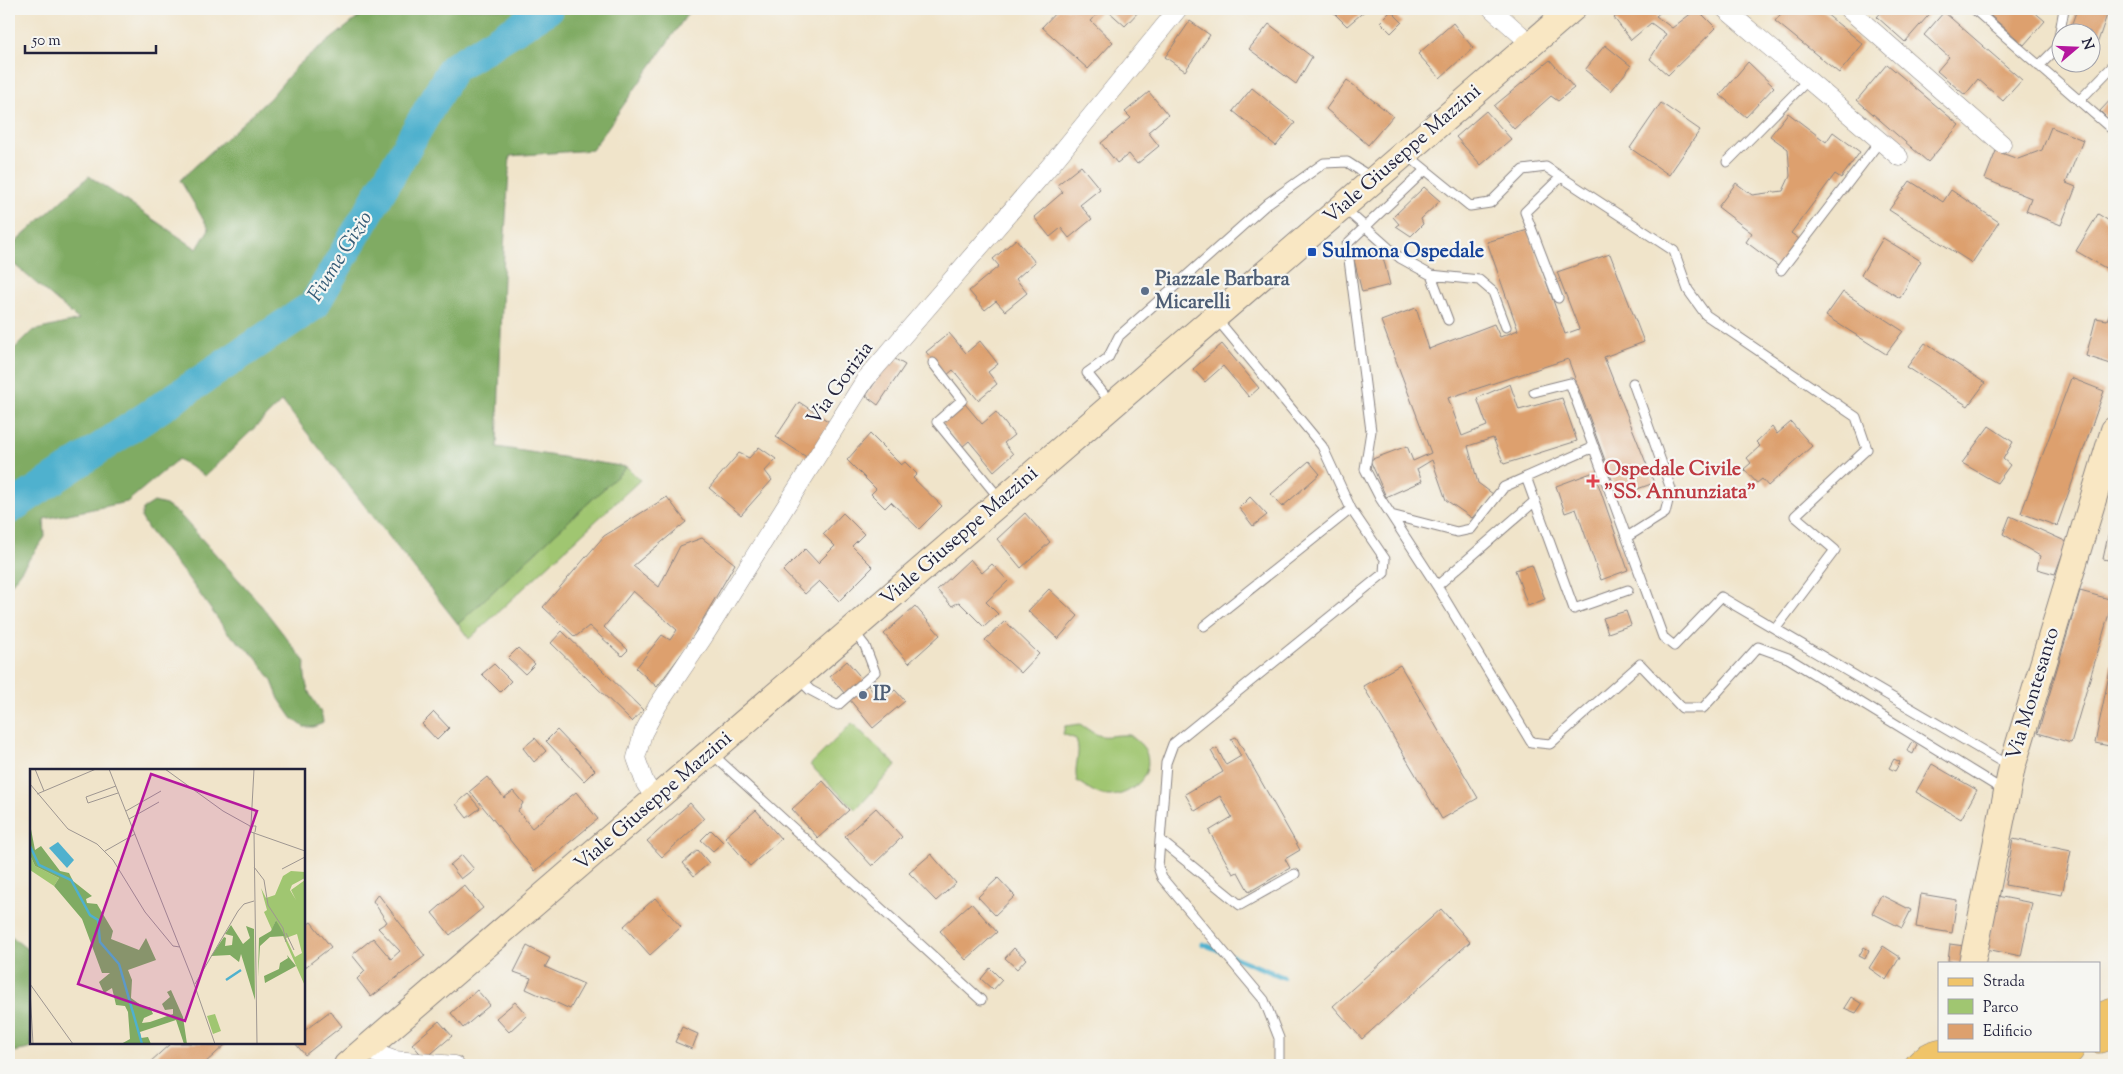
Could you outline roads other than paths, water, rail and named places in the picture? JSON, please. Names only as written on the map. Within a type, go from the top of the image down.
[{"type":"main road","name":"Viale Giuseppe Mazzini","points":[[357,1058],[1572,9]]},
{"type":"main road","name":"Via Montesanto","points":[[1972,962],[2009,779],[2114,430]]},
{"type":"main road","points":[[2100,1017],[2114,1012]]},
{"type":"main road","points":[[2100,1039],[2114,1033]]},
{"type":"main road","points":[[1931,1055],[1951,1052],[1971,1059],[1999,1058],[2015,1052]]},
{"type":"main road","points":[[2032,1065],[2065,1052]]},
{"type":"street","name":"Via Gorizia","points":[[656,800],[645,783],[636,758],[643,733],[658,705],[703,638],[865,380],[1048,167],[1178,9]]},
{"type":"street","points":[[1492,9],[1531,44]]},
{"type":"street","points":[[1726,9],[1899,157]]},
{"type":"street","points":[[1848,9],[2002,144]]},
{"type":"street","points":[[357,1058],[456,1065]]},
{"type":"lane","points":[[1974,9],[2114,132]]},
{"type":"lane","points":[[2039,66],[2056,48],[2064,9]]},
{"type":"lane","points":[[2079,101],[2112,67],[2114,61]]},
{"type":"lane","points":[[1727,162],[1808,79]]},
{"type":"lane","points":[[1781,270],[1880,141]]},
{"type":"lane","points":[[1405,153],[1470,206],[1490,203],[1523,170],[1546,167],[1674,250],[1688,290],[1706,315],[1856,417],[1867,448],[1796,516],[1835,550],[1776,628]]},
{"type":"lane","points":[[1113,406],[1087,373],[1108,358],[1119,336],[1268,203],[1324,163],[1347,162],[1375,180]]},
{"type":"lane","points":[[1425,170],[1347,244],[1370,431],[1365,469],[1391,516],[1437,586],[1531,742],[1550,744],[1640,664],[1682,708],[1703,708],[1758,648],[1788,658],[2009,779]]},
{"type":"lane","points":[[1558,298],[1524,212],[1561,177]]},
{"type":"lane","points":[[1343,207],[1400,258],[1431,275],[1479,280],[1493,292],[1506,327]]},
{"type":"lane","points":[[1431,275],[1448,320]]},
{"type":"lane","points":[[1215,317],[1322,446],[1351,509],[1385,559],[1384,573],[1173,744],[1166,763],[1158,867],[1162,878],[1264,1000],[1279,1038],[1279,1065]]},
{"type":"lane","points":[[933,363],[962,400],[937,422],[1002,501]]},
{"type":"lane","points":[[1534,392],[1570,383],[1663,637],[1674,646],[1721,597],[1776,628],[2009,779]]},
{"type":"lane","points":[[1626,537],[1665,512],[1671,489],[1633,383]]},
{"type":"lane","points":[[1391,516],[1458,532],[1471,529],[1504,487],[1594,447]]},
{"type":"lane","points":[[1526,477],[1574,609],[1628,590]]},
{"type":"lane","points":[[1437,586],[1535,501]]},
{"type":"lane","points":[[1204,626],[1351,509]]},
{"type":"lane","points":[[798,678],[810,690],[838,705],[875,672],[865,646],[853,630]]},
{"type":"lane","points":[[711,753],[981,1000]]},
{"type":"lane","points":[[1160,840],[1240,905],[1295,874]]},
{"type":"waterway","name":"Fiume Gizio","points":[[9,509],[314,305],[453,68],[548,9]]},
{"type":"waterway","points":[[1203,944],[1221,951]]},
{"type":"waterway","points":[[1229,955],[1283,977]]},
{"type":"place","name":"Sulmona Ospedale","points":[[1312,252]]},
{"type":"place","name":"Piazzale Barbara Micarelli","points":[[1145,291]]},
{"type":"place","name":"Ospedale Civile \"SS. Annunziata\"","points":[[1593,481]]},
{"type":"place","name":"IP","points":[[863,695]]}]
